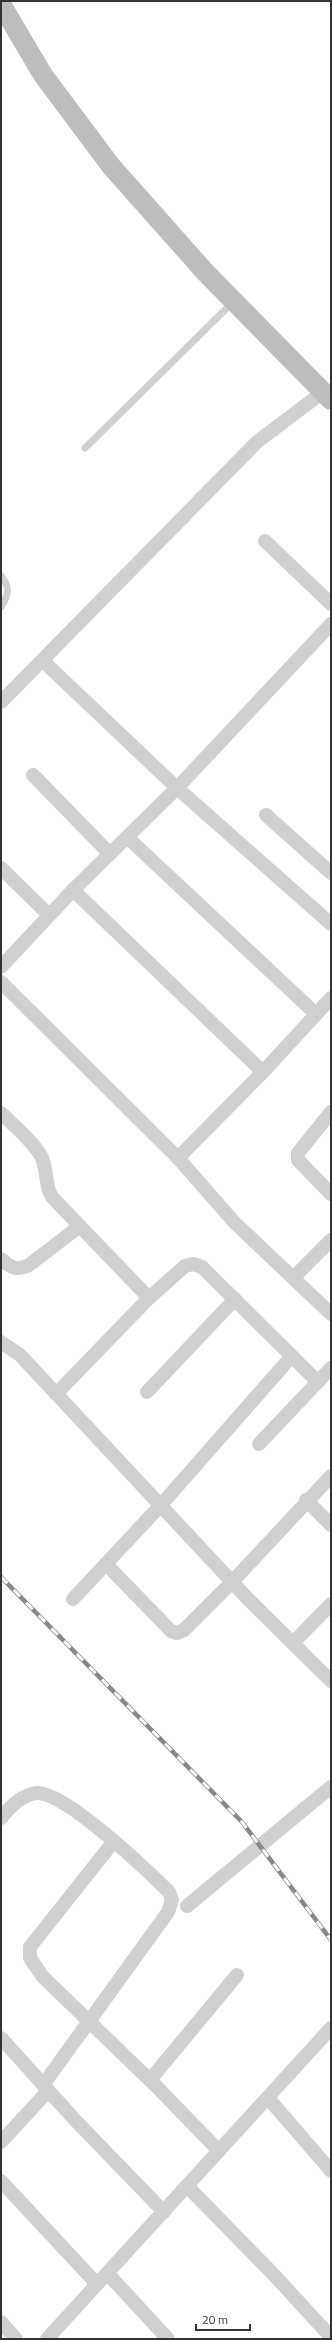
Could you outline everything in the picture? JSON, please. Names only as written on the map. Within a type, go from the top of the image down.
[{"type":"street","points":[[1,4],[43,76],[111,166],[234,302],[327,396],[257,442],[1,702]]},
{"type":"street","points":[[265,542],[331,604]]},
{"type":"street","points":[[1,967],[73,890],[177,788],[331,624]]},
{"type":"street","points":[[43,661],[177,788],[331,924]]},
{"type":"street","points":[[33,775],[110,854]]},
{"type":"street","points":[[266,815],[330,871]]},
{"type":"street","points":[[127,837],[316,1014]]},
{"type":"street","points":[[1,868],[50,915]]},
{"type":"street","points":[[73,890],[263,1072]]},
{"type":"street","points":[[1,982],[178,1158],[234,1222],[294,1277],[331,1314]]},
{"type":"street","points":[[178,1158],[263,1072],[331,998]]},
{"type":"street","points":[[331,1112],[298,1153],[298,1160],[331,1194]]},
{"type":"street","points":[[1,1113],[42,1158],[48,1191],[149,1298]]},
{"type":"street","points":[[1,1259],[16,1269],[21,1269],[29,1265],[80,1226]]},
{"type":"street","points":[[294,1277],[331,1240]]},
{"type":"street","points":[[56,1394],[149,1298],[185,1266],[193,1264],[202,1267],[318,1382]]},
{"type":"street","points":[[147,1392],[235,1299]]},
{"type":"street","points":[[1,1342],[20,1355],[232,1582],[331,1681]]},
{"type":"street","points":[[73,1599],[160,1506],[292,1356]]},
{"type":"street","points":[[259,1444],[331,1368]]},
{"type":"street","points":[[106,1564],[171,1631],[177,1633],[184,1630],[232,1582],[306,1500],[331,1476]]},
{"type":"street","points":[[306,1500],[331,1525]]},
{"type":"street","points":[[293,1643],[331,1604]]},
{"type":"street","points":[[187,1906],[331,1787]]},
{"type":"street","points":[[1,1818],[19,1800],[25,1796],[39,1792],[63,1802],[114,1841],[169,1892],[172,1900],[168,1912],[90,2022],[46,2088],[1,2142]]},
{"type":"street","points":[[114,1841],[30,1948],[30,1958],[35,1968],[150,2080],[219,2151]]},
{"type":"street","points":[[150,2080],[237,1975]]},
{"type":"street","points":[[48,2339],[331,2028]]},
{"type":"street","points":[[1,2038],[46,2088],[164,2212]]},
{"type":"street","points":[[268,2098],[331,2171]]},
{"type":"street","points":[[1,2182],[97,2284]]},
{"type":"street","points":[[187,2186],[275,2276],[331,2337]]},
{"type":"street","points":[[107,2273],[168,2339]]},
{"type":"street","points":[[1,2322],[16,2339]]},
{"type":"lane","points":[[85,448],[234,302]]},
{"type":"lane","points":[[1,576],[7,584],[8,596],[1,607]]},
{"type":"railway","points":[[1,1577],[242,1822],[331,1940]]}]
